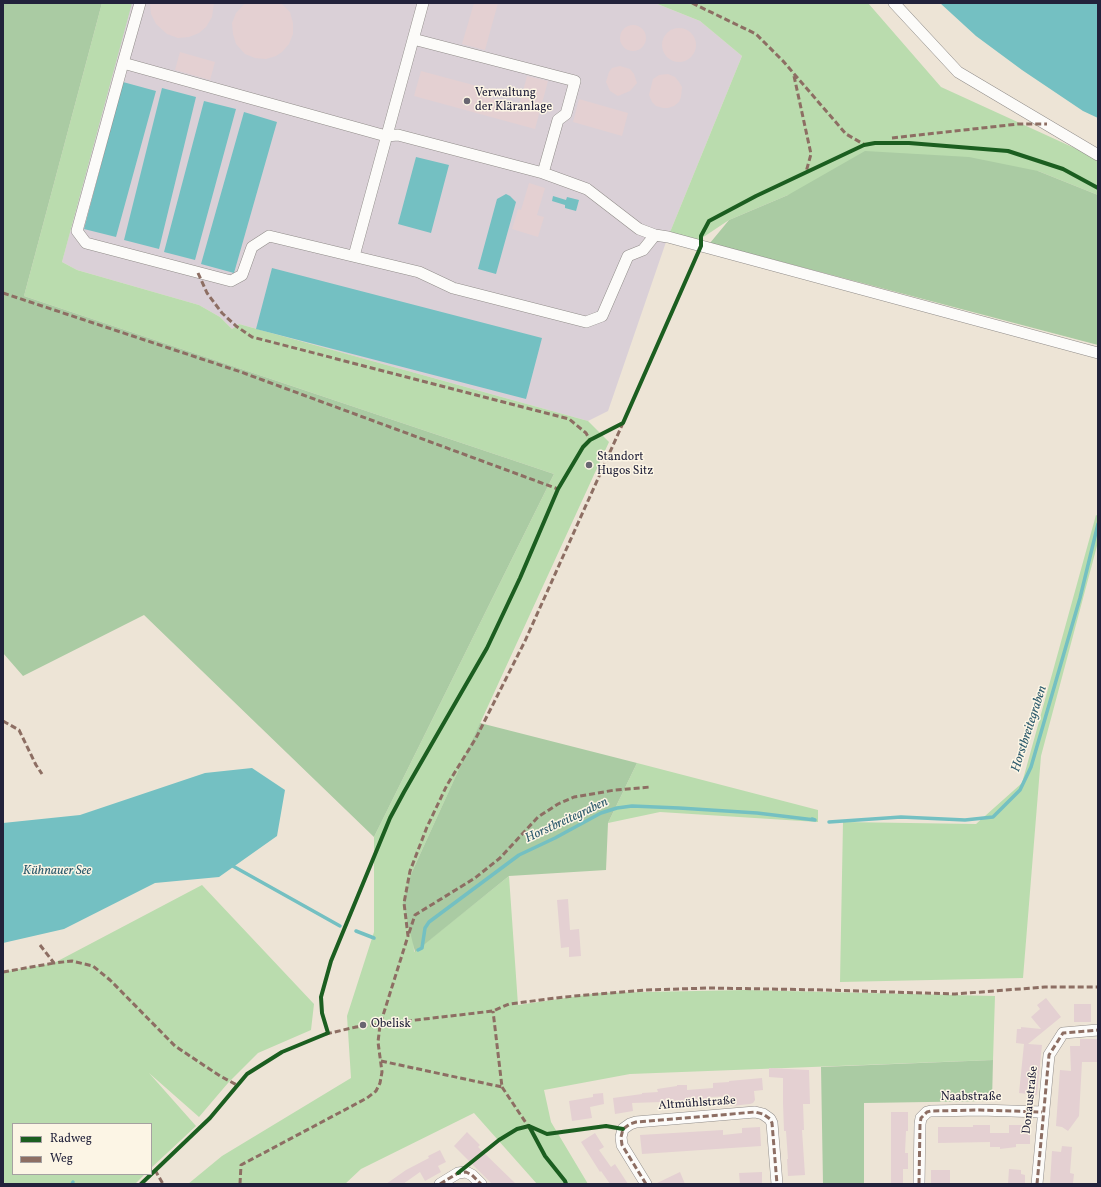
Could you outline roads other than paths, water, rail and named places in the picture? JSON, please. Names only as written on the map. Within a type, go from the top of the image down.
[{"type":"street","points":[[140,3],[77,231],[86,243],[231,282],[242,275],[252,247],[269,236],[419,272],[453,288],[586,322],[602,316],[628,256],[643,250],[655,235]]},
{"type":"street","points":[[354,256],[423,3]]},
{"type":"street","points":[[894,3],[958,72],[1097,154]]},
{"type":"street","points":[[413,39],[575,81],[566,114],[558,120],[543,173]]},
{"type":"street","points":[[123,64],[386,136],[398,135],[543,173],[587,189],[639,229],[655,235],[668,237],[1098,353]]},
{"type":"street","name":"Donaustraße","points":[[1037,1184],[1042,1112],[1049,1055],[1063,1033],[1098,1030]]},
{"type":"street","name":"Naabstraße","points":[[919,1184],[920,1124],[921,1118],[927,1112],[980,1110],[1042,1112]]},
{"type":"street","name":"Altmühlstraße","points":[[646,1184],[622,1145],[621,1137],[623,1129],[630,1124],[636,1122],[755,1112],[763,1114],[770,1119],[772,1123],[777,1184]]},
{"type":"street","points":[[440,1184],[458,1173],[466,1172],[472,1175],[481,1184]]},
{"type":"water","points":[[940,3],[1098,3],[1098,118],[1083,111],[1022,70],[976,36]]},
{"type":"water","points":[[123,82],[156,91],[116,237],[84,229]]},
{"type":"water","points":[[162,88],[196,97],[159,249],[124,240]]},
{"type":"water","points":[[204,101],[236,109],[195,260],[164,252]]},
{"type":"water","points":[[244,112],[277,122],[234,273],[201,264]]},
{"type":"water","points":[[416,157],[449,165],[431,233],[398,224]]},
{"type":"water","points":[[506,194],[516,202],[496,274],[478,269],[497,199]]},
{"type":"water","points":[[553,196],[566,200],[567,197],[579,200],[576,211],[565,208],[565,205],[552,201]]},
{"type":"water","points":[[272,268],[542,338],[526,399],[256,329]]},
{"type":"water","name":"Kühnauer See","points":[[252,768],[285,790],[277,836],[219,877],[155,883],[64,929],[3,943],[3,823],[80,815],[205,773]]},
{"type":"waterway","name":"Horstbreitegraben","points":[[829,822],[901,817],[965,820],[993,817],[1020,790],[1031,767],[1080,598],[1098,524]]},
{"type":"waterway","name":"Horstbreitegraben","points":[[418,950],[422,948],[425,928],[429,922],[519,855],[555,838],[601,813],[617,808],[632,806],[757,813],[815,820],[812,819]]},
{"type":"waterway","name":"Horstbreitegraben","points":[[231,865],[340,926]]},
{"type":"waterway","name":"Horstbreitegraben","points":[[356,931],[374,938]]},
{"type":"place","name":"Verwaltung der Kläranlage","points":[[467,101]]},
{"type":"place","name":"Standort Hugos Sitz","points":[[589,465]]},
{"type":"place","name":"Obelisk","points":[[363,1025]]}]
